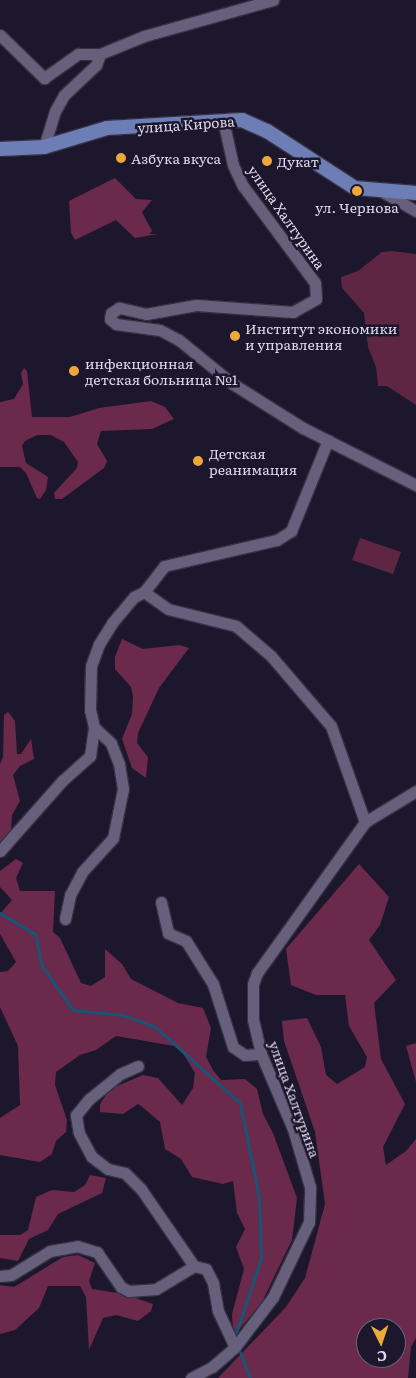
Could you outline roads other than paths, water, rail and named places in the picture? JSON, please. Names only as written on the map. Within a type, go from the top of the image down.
[{"type":"main road","name":"улица Кирова","points":[[0,149],[44,147],[107,128],[242,120],[268,131],[355,188],[383,192],[416,193]]},
{"type":"street","points":[[0,36],[21,52],[44,78],[78,54],[100,54],[144,36],[273,0]]},
{"type":"street","points":[[44,147],[54,111],[64,95],[96,65],[100,54]]},
{"type":"street","name":"улица Халтурина","points":[[223,120],[233,165],[243,186],[315,283],[316,299],[293,312],[196,305],[146,314],[119,308],[111,313],[110,319],[116,324],[160,330],[180,340],[233,384],[328,440],[416,485]]},
{"type":"street","points":[[383,192],[416,211]]},
{"type":"street","points":[[0,851],[62,781],[86,762],[90,756],[94,727],[89,687],[91,666],[97,648],[112,623],[134,598],[144,592],[164,566],[277,540],[291,531],[328,440]]},
{"type":"street","points":[[144,592],[168,609],[236,626],[271,656],[331,726],[365,822]]},
{"type":"street","points":[[66,919],[70,894],[82,872],[112,838],[123,790],[119,764],[110,743],[94,727]]},
{"type":"street","name":"улица Халтурина","points":[[192,1378],[212,1367],[235,1347],[273,1297],[309,1222],[310,1187],[293,1129],[261,1054],[252,1006],[257,973],[365,822],[416,791]]},
{"type":"street","points":[[161,902],[168,933],[186,941],[213,984],[233,1047],[245,1055],[261,1054]]},
{"type":"street","points":[[138,1066],[120,1074],[89,1099],[76,1115],[79,1133],[92,1157],[108,1169],[125,1172],[141,1189],[194,1266],[206,1269],[213,1283],[218,1311],[235,1347]]},
{"type":"street","points":[[0,1276],[11,1274],[50,1251],[77,1246],[97,1252],[120,1287],[129,1291],[156,1289],[194,1266]]},
{"type":"waterway","points":[[0,913],[35,934],[42,966],[73,1010],[123,1015],[154,1026],[240,1103],[259,1197],[261,1258],[236,1333]]},
{"type":"waterway","points":[[240,1352],[250,1378]]},
{"type":"place","name":"Азбука вкуса","points":[[121,158]]},
{"type":"place","name":"Дукат","points":[[267,161]]},
{"type":"place","name":"ул. Чернова","points":[[357,191]]},
{"type":"place","name":"Институт экономики и управления","points":[[235,336]]},
{"type":"place","name":"инфекционная детская больница №1","points":[[74,371]]},
{"type":"place","name":"Детская реанимация","points":[[198,461]]}]
